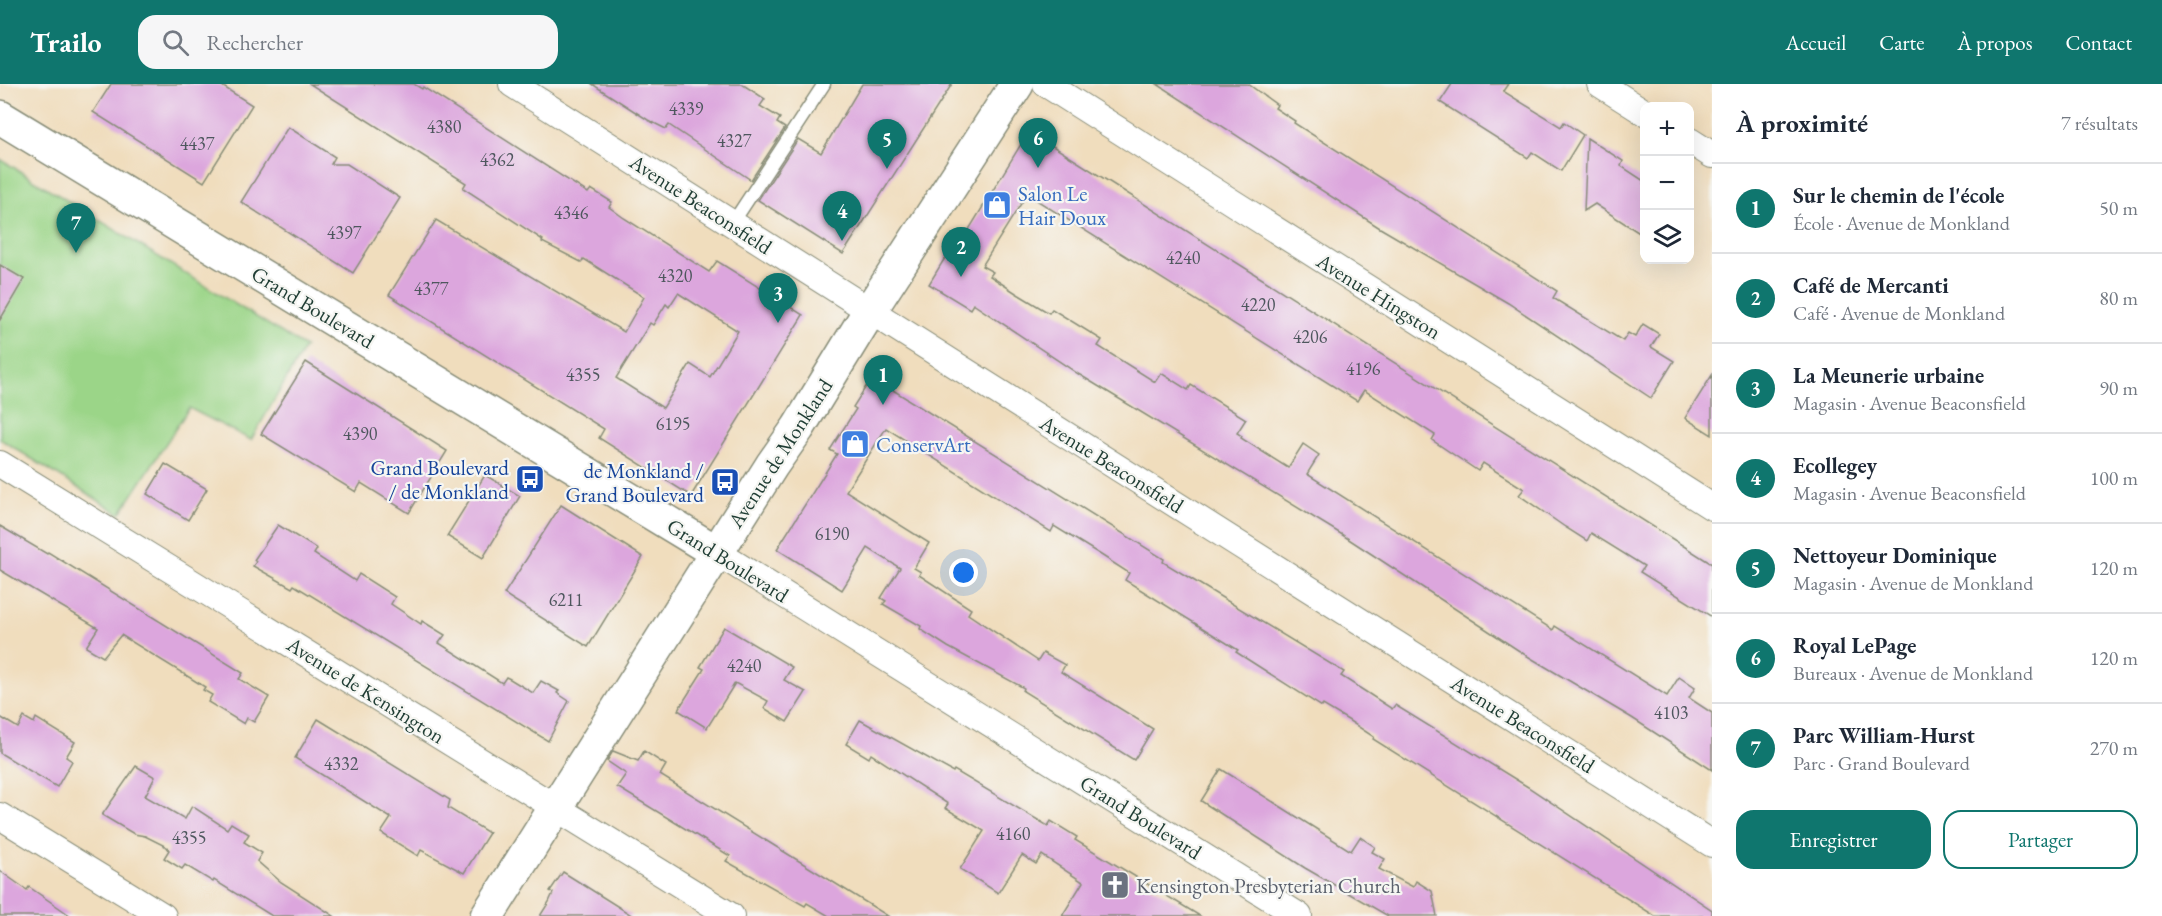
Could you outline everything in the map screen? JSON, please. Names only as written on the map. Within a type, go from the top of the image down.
[{"type":"street","name":"Avenue Beaconsfield","points":[[512,84],[1712,844]]},
{"type":"street","name":"Avenue de Monkland","points":[[487,916],[716,552],[798,428],[869,312],[1017,84]]},
{"type":"street","name":"Avenue Hingston","points":[[1047,84],[1712,507]]},
{"type":"street","points":[[1600,84],[1640,109]]},
{"type":"street","name":"Grand Boulevard","points":[[0,117],[716,552],[1299,916]]},
{"type":"street","points":[[1694,144],[1712,155]]},
{"type":"street","name":"Avenue de Kensington","points":[[0,464],[731,916]]},
{"type":"street","points":[[0,816],[163,916]]},
{"type":"lane","points":[[732,224],[824,84]]},
{"type":"green space","points":[[0,159],[305,347],[251,440],[189,408],[120,514],[0,439]]},
{"type":"building","points":[[111,84],[219,84],[252,105],[204,182],[93,112]]},
{"type":"building","points":[[310,84],[414,84],[422,89],[423,87],[588,193],[591,189],[612,202],[609,207],[624,218],[709,272],[717,261],[803,315],[691,496],[599,438],[604,429],[389,295],[436,220],[624,332],[644,297],[584,259],[581,262],[542,242],[543,240],[463,188],[466,183]],"holes":[[[678,293],[738,331],[710,377],[690,364],[663,408],[616,378],[650,323],[653,325],[666,304],[669,307]]]},
{"type":"building","points":[[592,84],[742,84],[765,99],[760,106],[780,118],[777,123],[785,128],[751,180],[669,125],[666,129],[648,120]]},
{"type":"building","points":[[862,84],[952,84],[843,254],[758,200],[798,139],[821,153]]},
{"type":"building","points":[[1157,84],[1248,84],[1277,105],[1275,108],[1295,121],[1294,123],[1557,291],[1553,298],[1623,341],[1628,333],[1635,337],[1643,324],[1659,334],[1651,347],[1674,361],[1651,398],[1508,303],[1380,228]]},
{"type":"building","points":[[1452,84],[1508,84],[1503,91],[1561,127],[1564,122],[1583,135],[1561,171],[1532,152],[1528,158],[1440,102]]},
{"type":"building","points":[[288,127],[335,157],[331,164],[347,164],[400,198],[353,273],[241,202]]},
{"type":"building","points":[[1029,131],[1712,564],[1712,617],[1640,572],[1644,566],[1591,533],[1587,541],[1565,527],[1519,495],[1524,489],[1483,463],[1478,471],[1432,440],[1435,435],[1364,390],[1357,401],[1027,194],[982,266],[993,272],[990,276],[1016,293],[1049,313],[1052,309],[1102,340],[1098,346],[1155,382],[1161,373],[1188,390],[1191,385],[1246,419],[1237,433],[1242,436],[1241,438],[1288,468],[1303,444],[1319,455],[1307,474],[1553,630],[1555,626],[1667,696],[1679,677],[1695,688],[1689,698],[1712,713],[1712,770],[1632,718],[1524,654],[1341,534],[1080,375],[973,304],[970,309],[929,284],[951,248],[956,251]]},
{"type":"building","points":[[1587,138],[1623,161],[1621,166],[1640,178],[1640,233],[1595,204],[1584,211]]},
{"type":"building","points":[[0,265],[24,279],[0,320]]},
{"type":"building","points":[[306,362],[447,451],[409,513],[361,483],[356,492],[261,434]]},
{"type":"building","points":[[1712,375],[1712,435],[1685,418]]},
{"type":"building","points":[[872,377],[1164,559],[1163,562],[1344,672],[1341,676],[1392,709],[1395,705],[1528,787],[1712,910],[1712,916],[1655,916],[1125,580],[1129,573],[1101,555],[1054,526],[1051,532],[886,428],[846,491],[929,543],[914,568],[921,572],[919,575],[971,609],[968,614],[1038,661],[1043,653],[1065,665],[1061,672],[1153,729],[1134,760],[1023,691],[1024,688],[948,647],[920,629],[921,626],[883,604],[886,601],[881,598],[900,568],[868,548],[842,590],[777,549],[837,454],[830,450],[856,409],[853,407]]},
{"type":"building","points":[[165,464],[207,489],[188,520],[147,494]]},
{"type":"building","points":[[485,475],[520,496],[483,558],[447,536]]},
{"type":"building","points":[[561,505],[643,557],[588,647],[504,594]]},
{"type":"building","points":[[278,525],[317,549],[314,554],[355,581],[359,574],[395,597],[391,604],[421,624],[422,621],[445,635],[439,643],[502,683],[506,677],[533,693],[541,681],[559,691],[557,693],[569,701],[548,741],[294,585],[292,588],[253,566],[256,562],[254,560]]},
{"type":"building","points":[[0,526],[47,554],[48,552],[243,673],[239,679],[269,697],[254,722],[247,718],[244,724],[208,702],[212,695],[203,690],[205,687],[121,635],[103,657],[86,647],[98,628],[0,570]]},
{"type":"building","points":[[724,627],[792,667],[784,680],[806,692],[787,722],[764,708],[768,701],[735,683],[707,728],[678,710],[704,669],[700,667]]},
{"type":"building","points":[[0,717],[18,728],[24,717],[34,723],[36,718],[75,742],[66,757],[72,761],[57,787],[0,753]]},
{"type":"building","points":[[318,719],[450,800],[448,808],[489,833],[464,873],[421,850],[418,856],[381,833],[391,818],[295,758]]},
{"type":"building","points":[[860,720],[953,772],[954,770],[1048,826],[1051,821],[1077,837],[1075,840],[1200,916],[1062,916],[1083,882],[1042,855],[1036,864],[1022,855],[998,893],[960,869],[984,831],[945,808],[948,804],[871,754],[869,758],[846,744]]},
{"type":"building","points":[[613,751],[638,761],[644,751],[666,765],[660,775],[888,916],[829,916],[807,903],[805,906],[726,861],[730,856],[617,787],[626,774],[607,761]]},
{"type":"building","points":[[136,766],[155,777],[145,796],[185,819],[192,806],[227,829],[231,823],[249,834],[244,842],[262,853],[257,861],[281,882],[334,916],[272,916],[214,880],[213,882],[185,865],[182,869],[164,858],[169,850],[167,847],[145,836],[134,834],[102,815]]},
{"type":"building","points":[[1221,769],[1351,851],[1360,837],[1375,847],[1372,852],[1385,859],[1379,869],[1413,887],[1416,881],[1432,891],[1437,916],[1388,916],[1305,868],[1201,801]]},
{"type":"building","points":[[0,871],[27,890],[29,887],[71,916],[0,916]]},
{"type":"building","points":[[563,872],[633,916],[540,916],[553,893],[550,891]]},
{"type":"place","name":"Royal LePage","points":[[1038,168]]},
{"type":"place","name":"Nettoyeur Dominique","points":[[887,169]]},
{"type":"place","name":"Salon Le Hair Doux","points":[[997,205]]},
{"type":"place","name":"Ecollegey","points":[[842,241]]},
{"type":"place","name":"Parc William-Hurst","points":[[76,253]]},
{"type":"place","name":"Café de Mercanti","points":[[961,277]]},
{"type":"place","name":"La Meunerie urbaine","points":[[778,323]]},
{"type":"place","name":"Sur le chemin de l'école","points":[[883,405]]},
{"type":"place","name":"ConservArt","points":[[855,444]]},
{"type":"place","name":"Grand Boulevard / de Monkland","points":[[530,479]]},
{"type":"place","name":"de Monkland / Grand Boulevard","points":[[725,482]]},
{"type":"place","name":"Kensington Presbyterian Church","points":[[1115,885]]}]
